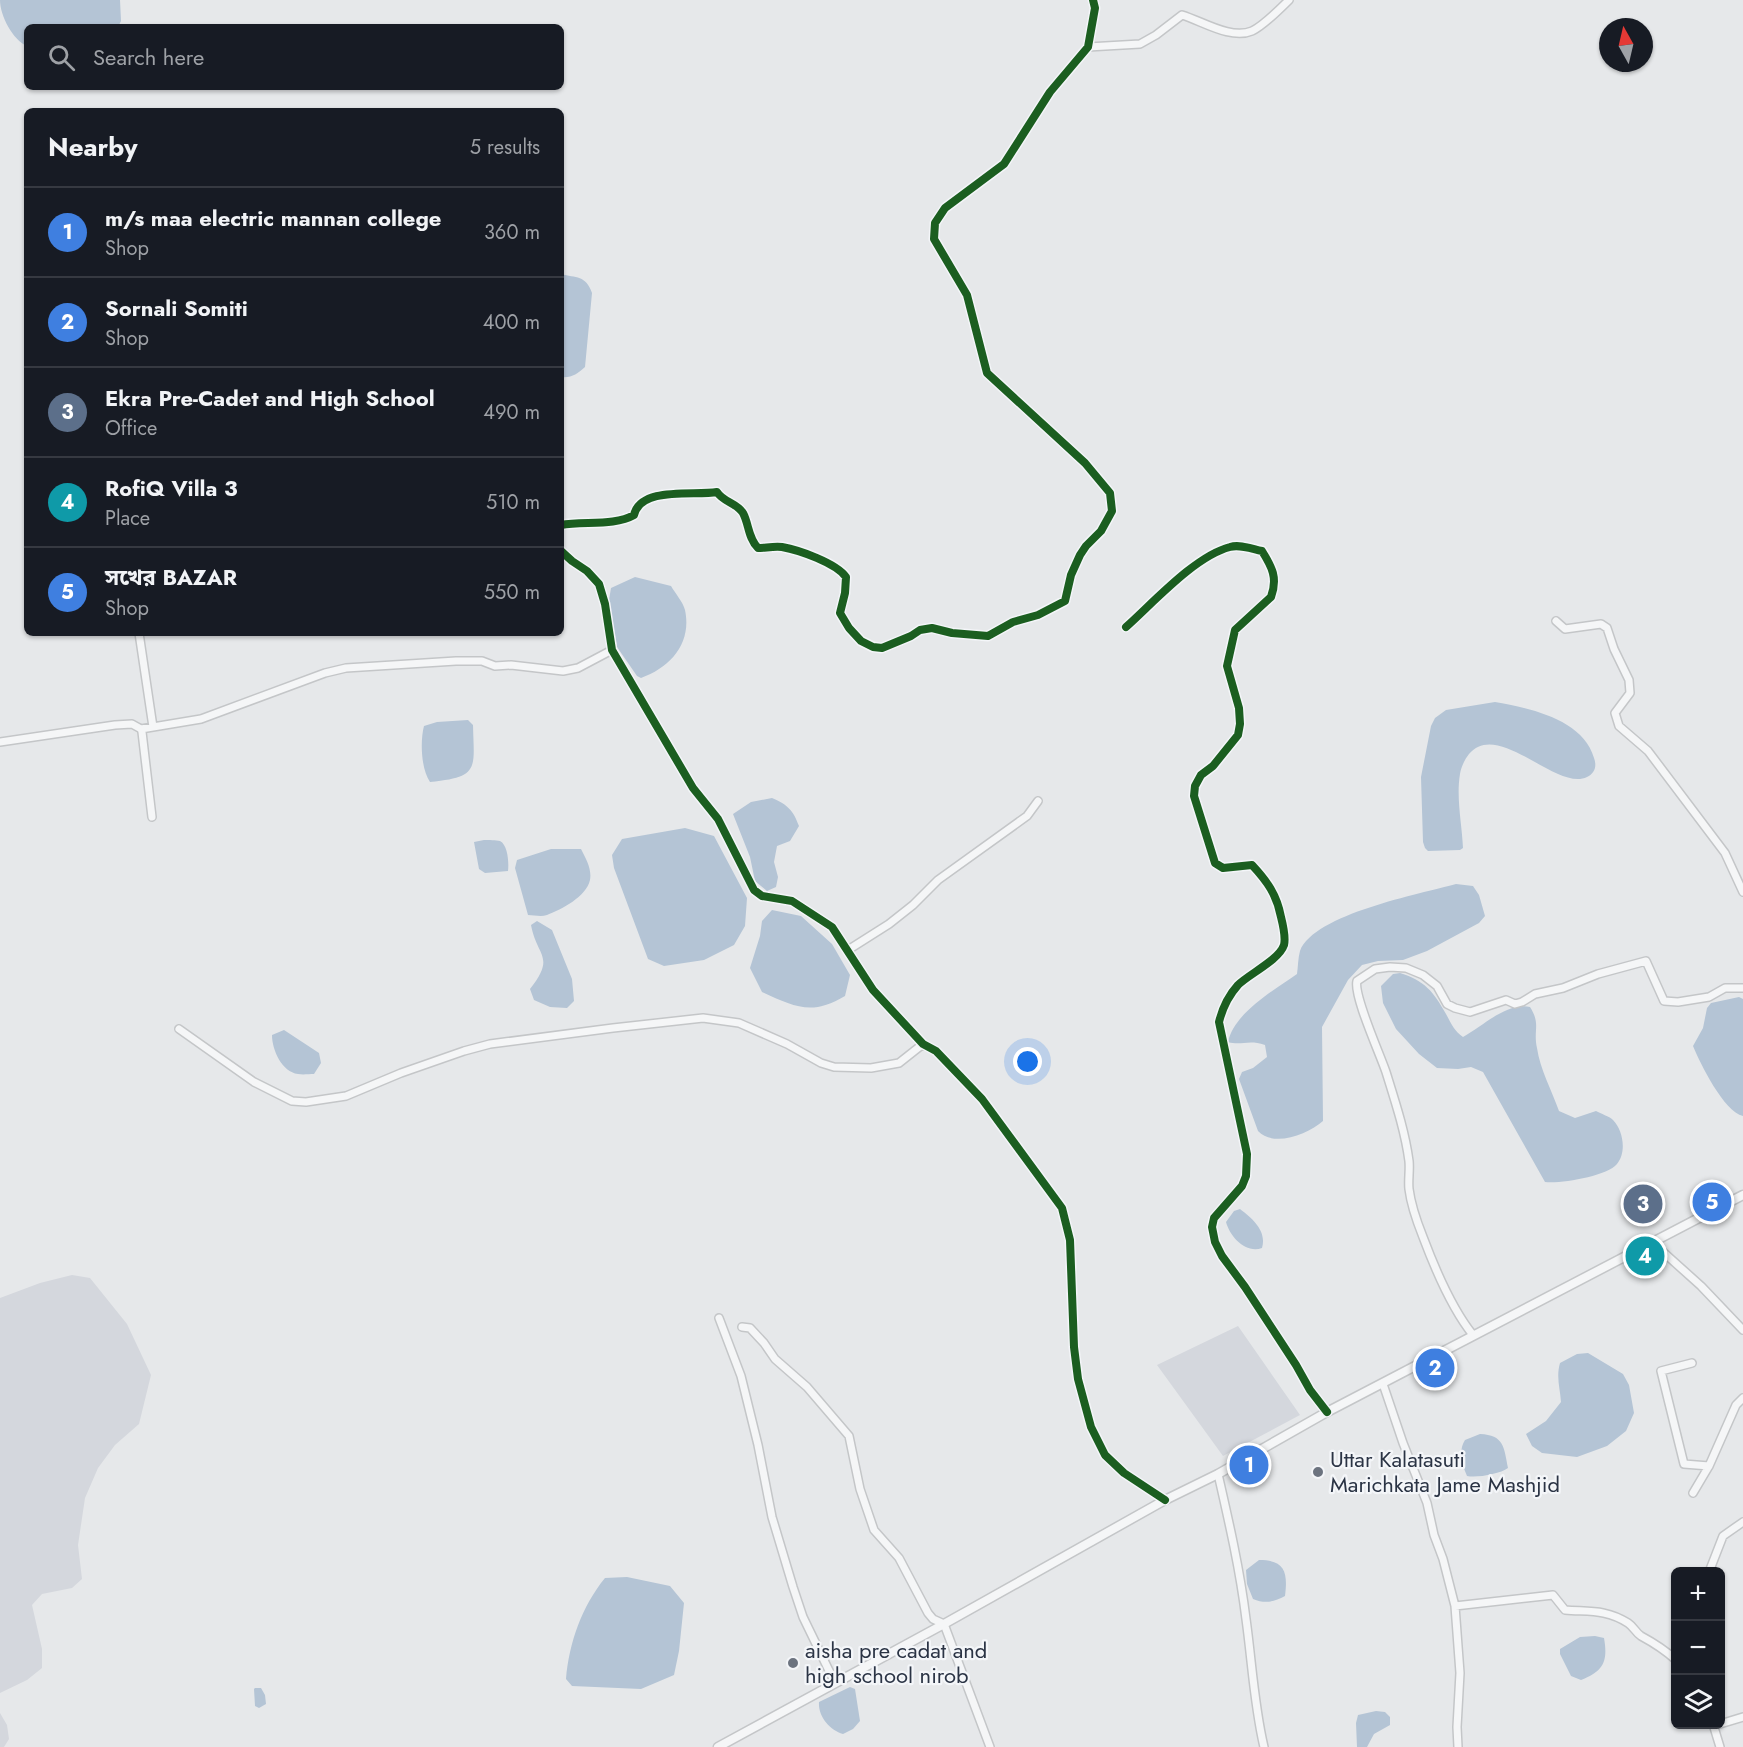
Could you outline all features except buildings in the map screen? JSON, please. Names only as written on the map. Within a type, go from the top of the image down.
[{"type":"street","points":[[564,524],[624,521],[634,515],[636,507],[640,504],[663,495],[717,492],[720,498],[742,512],[751,539],[758,548],[781,547],[840,569],[846,577],[840,613],[861,641],[873,647],[882,648],[926,629],[988,636],[1013,622],[1038,615],[1065,601],[1071,575],[1080,555],[1101,531],[1112,511],[1110,493],[1085,463],[987,373],[967,295],[934,239],[935,223],[945,208],[1004,164],[1050,92],[1088,47],[1095,8],[1093,0]]},
{"type":"street","points":[[1088,47],[1140,44],[1182,15],[1224,31],[1239,33],[1252,31],[1289,0]]},
{"type":"street","points":[[1126,627],[1198,562],[1229,547],[1237,546],[1262,551],[1274,570],[1274,590],[1271,597],[1234,630],[1227,666],[1239,708],[1238,735],[1214,766],[1201,775],[1195,786],[1194,796],[1215,863],[1222,868],[1252,865],[1273,890],[1280,908],[1284,945],[1278,953],[1238,986],[1222,1010],[1219,1022],[1247,1154],[1246,1176],[1242,1186],[1214,1218],[1212,1227],[1215,1242],[1222,1256],[1245,1287],[1310,1390],[1327,1412]]},
{"type":"street","points":[[564,554],[588,571],[599,584],[605,604],[612,650],[693,788],[718,819],[754,890],[762,896],[792,901],[832,927],[873,990],[923,1044],[936,1051],[996,1115],[1062,1208],[1070,1240],[1076,1368],[1091,1427],[1105,1455],[1124,1473],[1165,1500]]},
{"type":"street","points":[[1556,621],[1565,629],[1601,624],[1607,628],[1629,680],[1630,693],[1615,713],[1620,726],[1648,751],[1688,802],[1725,853],[1743,892]]},
{"type":"street","points":[[139,636],[153,727]]},
{"type":"street","points":[[0,742],[116,725],[132,724],[141,729],[201,719],[325,673],[346,668],[482,661],[495,666],[511,665],[562,672],[578,668],[612,650]]},
{"type":"street","points":[[141,729],[152,817]]},
{"type":"street","points":[[848,950],[897,918],[938,880],[1027,816],[1038,801]]},
{"type":"street","points":[[1473,1335],[1463,1322],[1439,1273],[1413,1209],[1409,1187],[1409,1162],[1402,1127],[1382,1061],[1357,995],[1357,981],[1375,969],[1406,968],[1423,975],[1437,986],[1447,1004],[1470,1012],[1506,1000],[1515,1004],[1522,1002],[1535,994],[1563,988],[1598,974],[1646,961],[1664,1001],[1678,1002],[1709,997],[1725,988],[1743,988]]},
{"type":"street","points":[[179,1029],[254,1082],[292,1101],[306,1102],[346,1096],[411,1069],[490,1044],[622,1026],[703,1018],[739,1023],[787,1044],[821,1063],[834,1067],[871,1068],[900,1063],[923,1044]]},
{"type":"street","points":[[718,1747],[1327,1412],[1743,1195]]},
{"type":"street","points":[[1652,1242],[1701,1286],[1743,1330]]},
{"type":"street","points":[[719,1318],[741,1376],[772,1517],[803,1617],[835,1683]]},
{"type":"street","points":[[742,1327],[750,1328],[775,1359],[807,1387],[849,1436],[860,1489],[874,1530],[899,1558],[928,1613],[933,1619],[944,1624],[990,1747]]},
{"type":"street","points":[[1692,1363],[1662,1371],[1684,1464],[1709,1466]]},
{"type":"street","points":[[1383,1384],[1427,1503],[1455,1606],[1460,1673],[1458,1747]]},
{"type":"street","points":[[1693,1493],[1709,1466],[1736,1405],[1743,1398]]},
{"type":"street","points":[[1218,1474],[1233,1535],[1247,1626],[1257,1719],[1264,1747]]},
{"type":"street","points":[[1711,1567],[1723,1536],[1743,1522]]},
{"type":"street","points":[[1455,1606],[1553,1595],[1565,1610],[1595,1610],[1625,1621],[1640,1635],[1671,1656]]},
{"type":"street","points":[[1725,1723],[1743,1717]]},
{"type":"street","points":[[1718,1729],[1720,1747]]},
{"type":"shaded area","points":[[72,1275],[90,1278],[127,1324],[151,1375],[139,1424],[115,1445],[98,1468],[85,1498],[78,1545],[82,1579],[72,1588],[42,1594],[32,1605],[42,1649],[42,1668],[27,1680],[0,1693],[0,1298],[40,1283]]},
{"type":"shaded area","points":[[1238,1326],[1300,1415],[1223,1456],[1157,1365]]},
{"type":"shaded area","points":[[0,1713],[7,1725],[9,1739],[4,1747],[0,1747]]},
{"type":"water","points":[[0,0],[120,0],[121,21],[120,24],[24,24],[24,44],[8,27]]},
{"type":"water","points":[[564,275],[584,280],[592,293],[585,367],[574,375],[565,377]]},
{"type":"water","points":[[635,577],[671,586],[684,607],[686,622],[682,643],[677,652],[662,667],[641,678],[637,676],[617,647],[609,600],[611,588]]},
{"type":"water","points":[[1495,702],[1538,712],[1567,725],[1588,745],[1595,761],[1595,769],[1587,777],[1575,779],[1560,775],[1511,750],[1495,745],[1481,746],[1469,754],[1460,774],[1459,802],[1463,848],[1428,851],[1423,842],[1421,777],[1431,726],[1435,718],[1446,710]]},
{"type":"water","points":[[468,720],[473,725],[474,752],[471,768],[458,777],[430,782],[422,755],[424,726],[437,722]]},
{"type":"water","points":[[772,798],[789,809],[799,826],[790,841],[777,846],[774,862],[778,877],[776,887],[767,891],[755,881],[750,857],[733,814],[751,802]]},
{"type":"water","points":[[685,828],[714,836],[747,898],[745,926],[734,945],[704,960],[664,966],[648,959],[614,868],[612,855],[622,839]]},
{"type":"water","points":[[484,840],[503,843],[507,854],[508,871],[485,873],[479,869],[474,842]]},
{"type":"water","points":[[551,849],[581,849],[589,868],[588,886],[579,897],[566,906],[545,916],[528,915],[515,868],[517,860]]},
{"type":"water","points":[[1456,884],[1473,886],[1479,895],[1485,916],[1479,923],[1427,951],[1403,960],[1378,961],[1362,965],[1348,980],[1322,1027],[1323,1121],[1300,1134],[1282,1139],[1265,1136],[1258,1131],[1239,1079],[1242,1072],[1253,1068],[1267,1057],[1265,1045],[1228,1042],[1238,1021],[1256,1003],[1297,974],[1300,951],[1309,938],[1325,926],[1370,907]]},
{"type":"water","points":[[772,910],[801,916],[832,944],[850,975],[845,996],[823,1006],[804,1007],[784,1002],[762,992],[750,968],[762,921]]},
{"type":"water","points":[[537,921],[552,930],[572,979],[574,1001],[567,1008],[550,1007],[534,1000],[530,989],[542,970],[543,963],[531,925]]},
{"type":"water","points":[[1400,973],[1428,988],[1455,1029],[1463,1037],[1504,1011],[1521,1006],[1530,1007],[1536,1023],[1536,1042],[1541,1064],[1559,1111],[1575,1118],[1596,1111],[1613,1120],[1619,1129],[1623,1147],[1617,1164],[1604,1172],[1583,1178],[1545,1182],[1483,1072],[1471,1067],[1437,1068],[1419,1054],[1396,1029],[1383,1003],[1381,986],[1393,974]]},
{"type":"water","points":[[1739,997],[1743,999],[1743,1116],[1736,1113],[1721,1097],[1693,1046],[1703,1028],[1707,1008],[1711,1003]]},
{"type":"water","points":[[284,1030],[319,1053],[321,1063],[314,1074],[292,1072],[283,1065],[274,1047],[272,1035]]},
{"type":"water","points":[[1240,1209],[1254,1221],[1261,1231],[1262,1248],[1250,1249],[1240,1243],[1228,1228],[1226,1222],[1234,1211]]},
{"type":"water","points":[[1588,1353],[1623,1374],[1629,1385],[1634,1413],[1626,1431],[1607,1446],[1577,1457],[1542,1453],[1532,1446],[1526,1434],[1546,1421],[1561,1402],[1558,1378],[1560,1363],[1577,1354]]},
{"type":"water","points":[[1480,1434],[1498,1440],[1504,1448],[1508,1468],[1488,1475],[1467,1476],[1462,1458],[1463,1444],[1465,1440]]},
{"type":"water","points":[[1259,1560],[1274,1562],[1283,1569],[1286,1580],[1285,1596],[1269,1602],[1253,1599],[1247,1584],[1246,1570]]},
{"type":"water","points":[[627,1577],[670,1586],[684,1603],[674,1675],[641,1689],[572,1686],[566,1679],[568,1665],[583,1613],[605,1578]]},
{"type":"water","points":[[1580,1637],[1604,1638],[1605,1659],[1603,1664],[1595,1673],[1581,1680],[1571,1676],[1560,1654],[1560,1649]]},
{"type":"water","points":[[850,1687],[855,1689],[860,1721],[853,1729],[843,1734],[823,1718],[819,1702]]},
{"type":"water","points":[[255,1688],[261,1688],[265,1695],[266,1704],[259,1708],[255,1706]]},
{"type":"water","points":[[1376,1711],[1385,1712],[1390,1717],[1390,1725],[1374,1734],[1367,1747],[1357,1747],[1358,1715]]},
{"type":"cycle path","points":[[564,525],[618,521],[634,515],[639,506],[657,496],[717,492],[743,513],[752,540],[758,548],[779,547],[798,551],[826,562],[841,572],[846,577],[840,613],[849,628],[861,641],[873,647],[882,648],[920,630],[932,628],[952,633],[988,636],[1013,622],[1038,615],[1065,601],[1071,575],[1080,555],[1101,531],[1112,511],[1110,493],[1085,463],[987,373],[967,295],[934,239],[935,223],[945,208],[1004,164],[1050,92],[1088,47],[1095,8],[1093,0]]},
{"type":"cycle path","points":[[1126,627],[1175,581],[1217,552],[1238,546],[1262,551],[1271,568],[1274,578],[1271,597],[1235,630],[1227,666],[1239,708],[1238,735],[1213,766],[1201,775],[1195,786],[1194,796],[1215,863],[1223,868],[1252,865],[1274,895],[1285,938],[1281,951],[1238,985],[1226,1003],[1219,1022],[1247,1154],[1246,1176],[1242,1186],[1214,1218],[1212,1227],[1215,1242],[1222,1256],[1245,1287],[1310,1390],[1327,1412]]},
{"type":"cycle path","points":[[564,554],[587,571],[599,584],[605,604],[612,650],[693,788],[718,819],[754,890],[762,896],[792,901],[832,927],[873,990],[923,1044],[936,1051],[982,1099],[1062,1208],[1070,1240],[1074,1347],[1078,1379],[1091,1427],[1105,1455],[1124,1473],[1165,1500]]},
{"type":"place","name":"সখের BAZAR","points":[[1712,1202]]},
{"type":"place","name":"Ekra Pre-Cadet and High School","points":[[1643,1204]]},
{"type":"place","name":"RofiQ Villa 3","points":[[1645,1256]]},
{"type":"place","name":"Sornali Somiti","points":[[1435,1368]]},
{"type":"place","name":"m/s maa electric mannan college","points":[[1249,1465]]},
{"type":"place","name":"Uttar Kalatasuti Marichkata Jame Mashjid","points":[[1318,1472]]},
{"type":"place","name":"aisha pre cadat and high school nirob","points":[[793,1663]]}]
